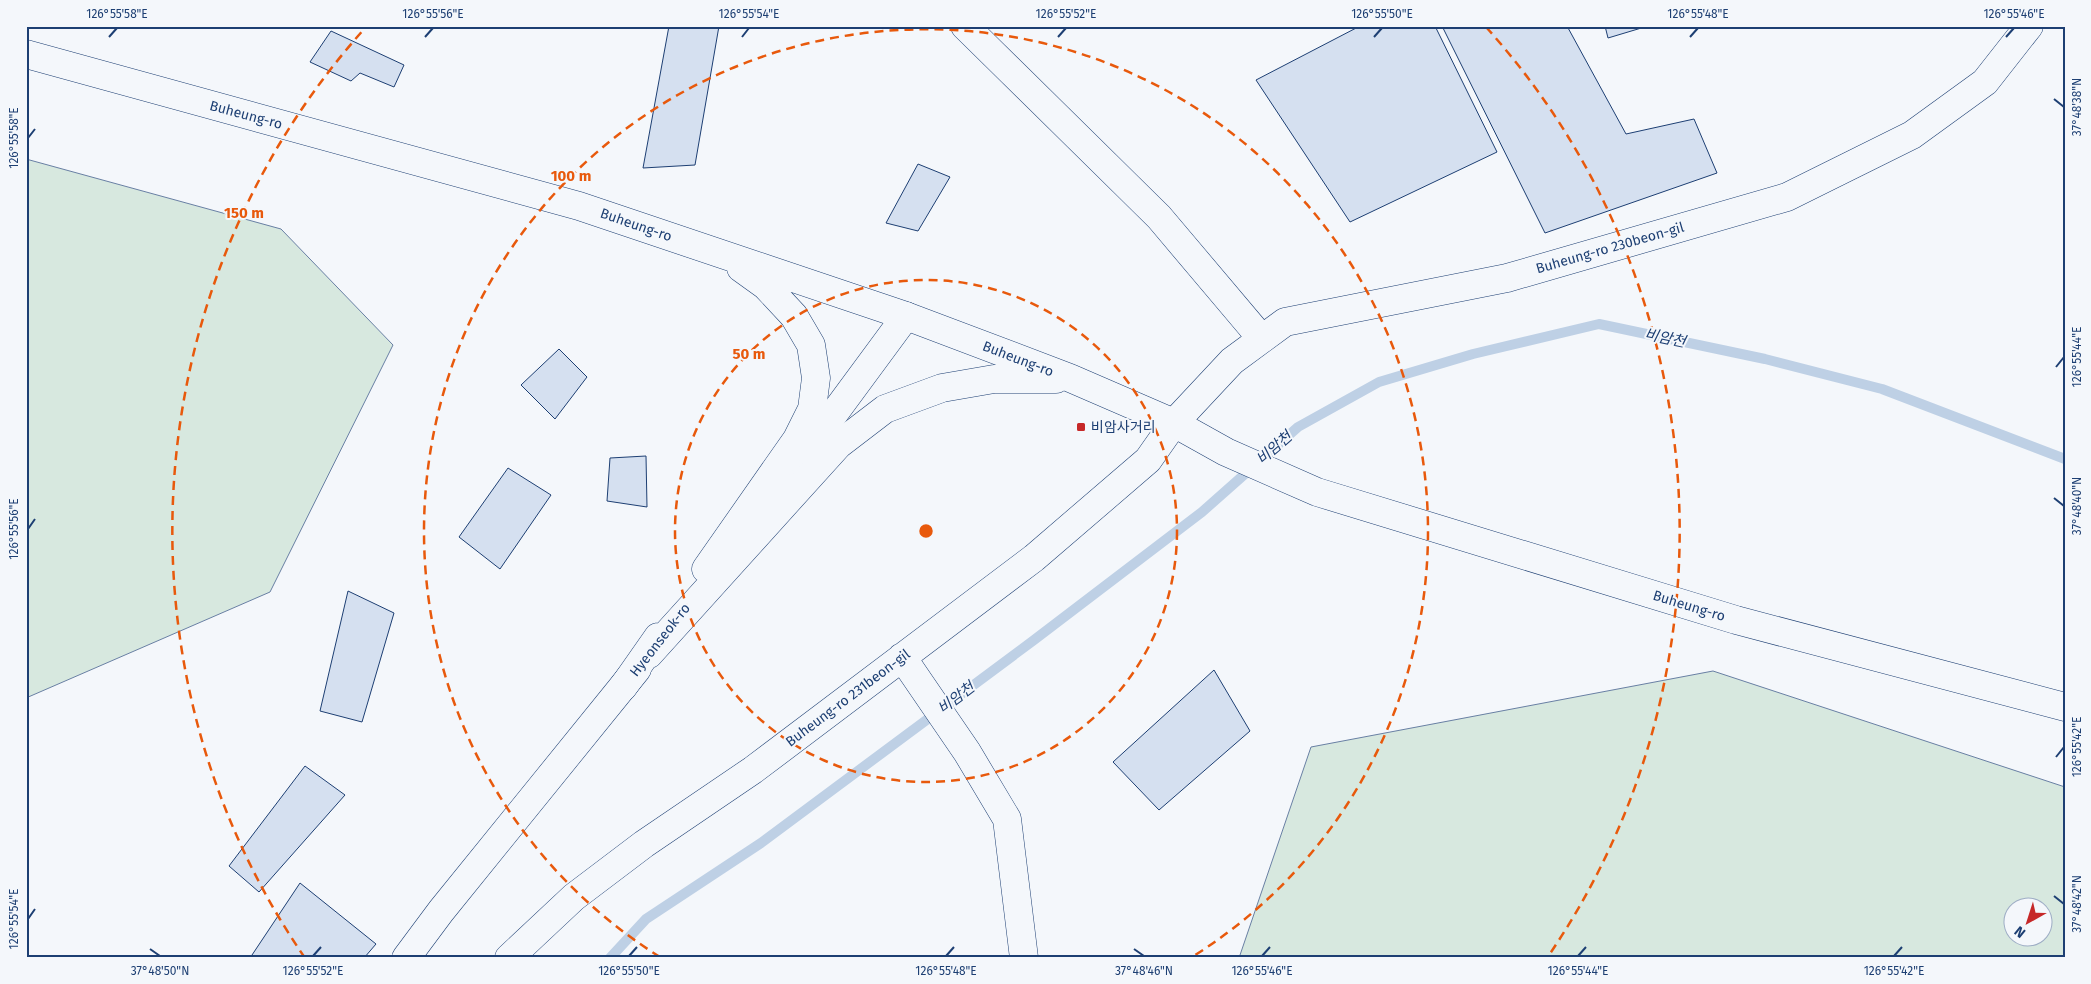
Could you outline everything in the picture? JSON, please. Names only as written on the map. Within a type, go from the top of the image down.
[{"type":"street","points":[[965,26],[1159,217],[1262,339]]},
{"type":"street","name":"Buheung-ro 230beon-gil","points":[[1174,423],[1232,361],[1285,322],[1507,278],[1787,198],[1912,135],[1985,82],[2029,26]]},
{"type":"street","name":"Buheung-ro","points":[[26,54],[580,206],[906,316],[1070,378],[1174,423],[1226,452],[1317,492],[1736,620],[2065,707]]},
{"type":"street","points":[[623,687],[797,439],[812,409],[816,378],[811,345],[794,316],[766,286],[722,254]]},
{"type":"street","name":"Hyeonseok-ro","points":[[406,958],[441,910],[623,687],[781,487],[906,316]]},
{"type":"street","points":[[649,654],[838,445],[886,409],[942,388],[994,379],[1070,378]]},
{"type":"street","name":"Buheung-ro 231beon-gil","points":[[509,958],[574,897],[644,844],[753,770],[1049,546],[1148,460],[1174,423]]},
{"type":"street","points":[[902,657],[967,752],[1007,819],[1024,958]]},
{"type":"shaded area","points":[[26,159],[281,229],[393,345],[270,592],[26,698]]},
{"type":"shaded area","points":[[1713,671],[2065,787],[2065,958],[1239,958],[1311,747]]},
{"type":"building","points":[[669,26],[719,26],[695,165],[643,168]]},
{"type":"building","points":[[1360,26],[1435,26],[1497,152],[1350,222],[1256,80]]},
{"type":"building","points":[[1442,26],[1567,26],[1626,134],[1694,119],[1717,173],[1545,233]]},
{"type":"building","points":[[1605,26],[1648,26],[1608,38]]},
{"type":"building","points":[[331,31],[404,65],[394,87],[360,73],[351,81],[310,62]]},
{"type":"building","points":[[918,164],[950,177],[918,231],[886,223]]},
{"type":"building","points":[[559,349],[587,377],[555,419],[521,385]]},
{"type":"building","points":[[646,456],[647,507],[607,501],[610,458]]},
{"type":"building","points":[[508,468],[551,495],[500,569],[459,537]]},
{"type":"building","points":[[348,591],[394,613],[362,722],[320,711]]},
{"type":"building","points":[[1214,670],[1250,731],[1159,810],[1113,762]]},
{"type":"building","points":[[305,766],[345,795],[259,892],[229,866]]},
{"type":"building","points":[[300,883],[376,944],[364,958],[250,958]]},
{"type":"waterway","name":"비암천","points":[[610,958],[646,919],[761,843],[1034,640],[1202,512],[1298,427],[1379,382],[1473,354],[1599,324],[1765,359],[1882,389],[2065,459]]},
{"type":"place","name":"비암사거리","points":[[1081,427]]}]
